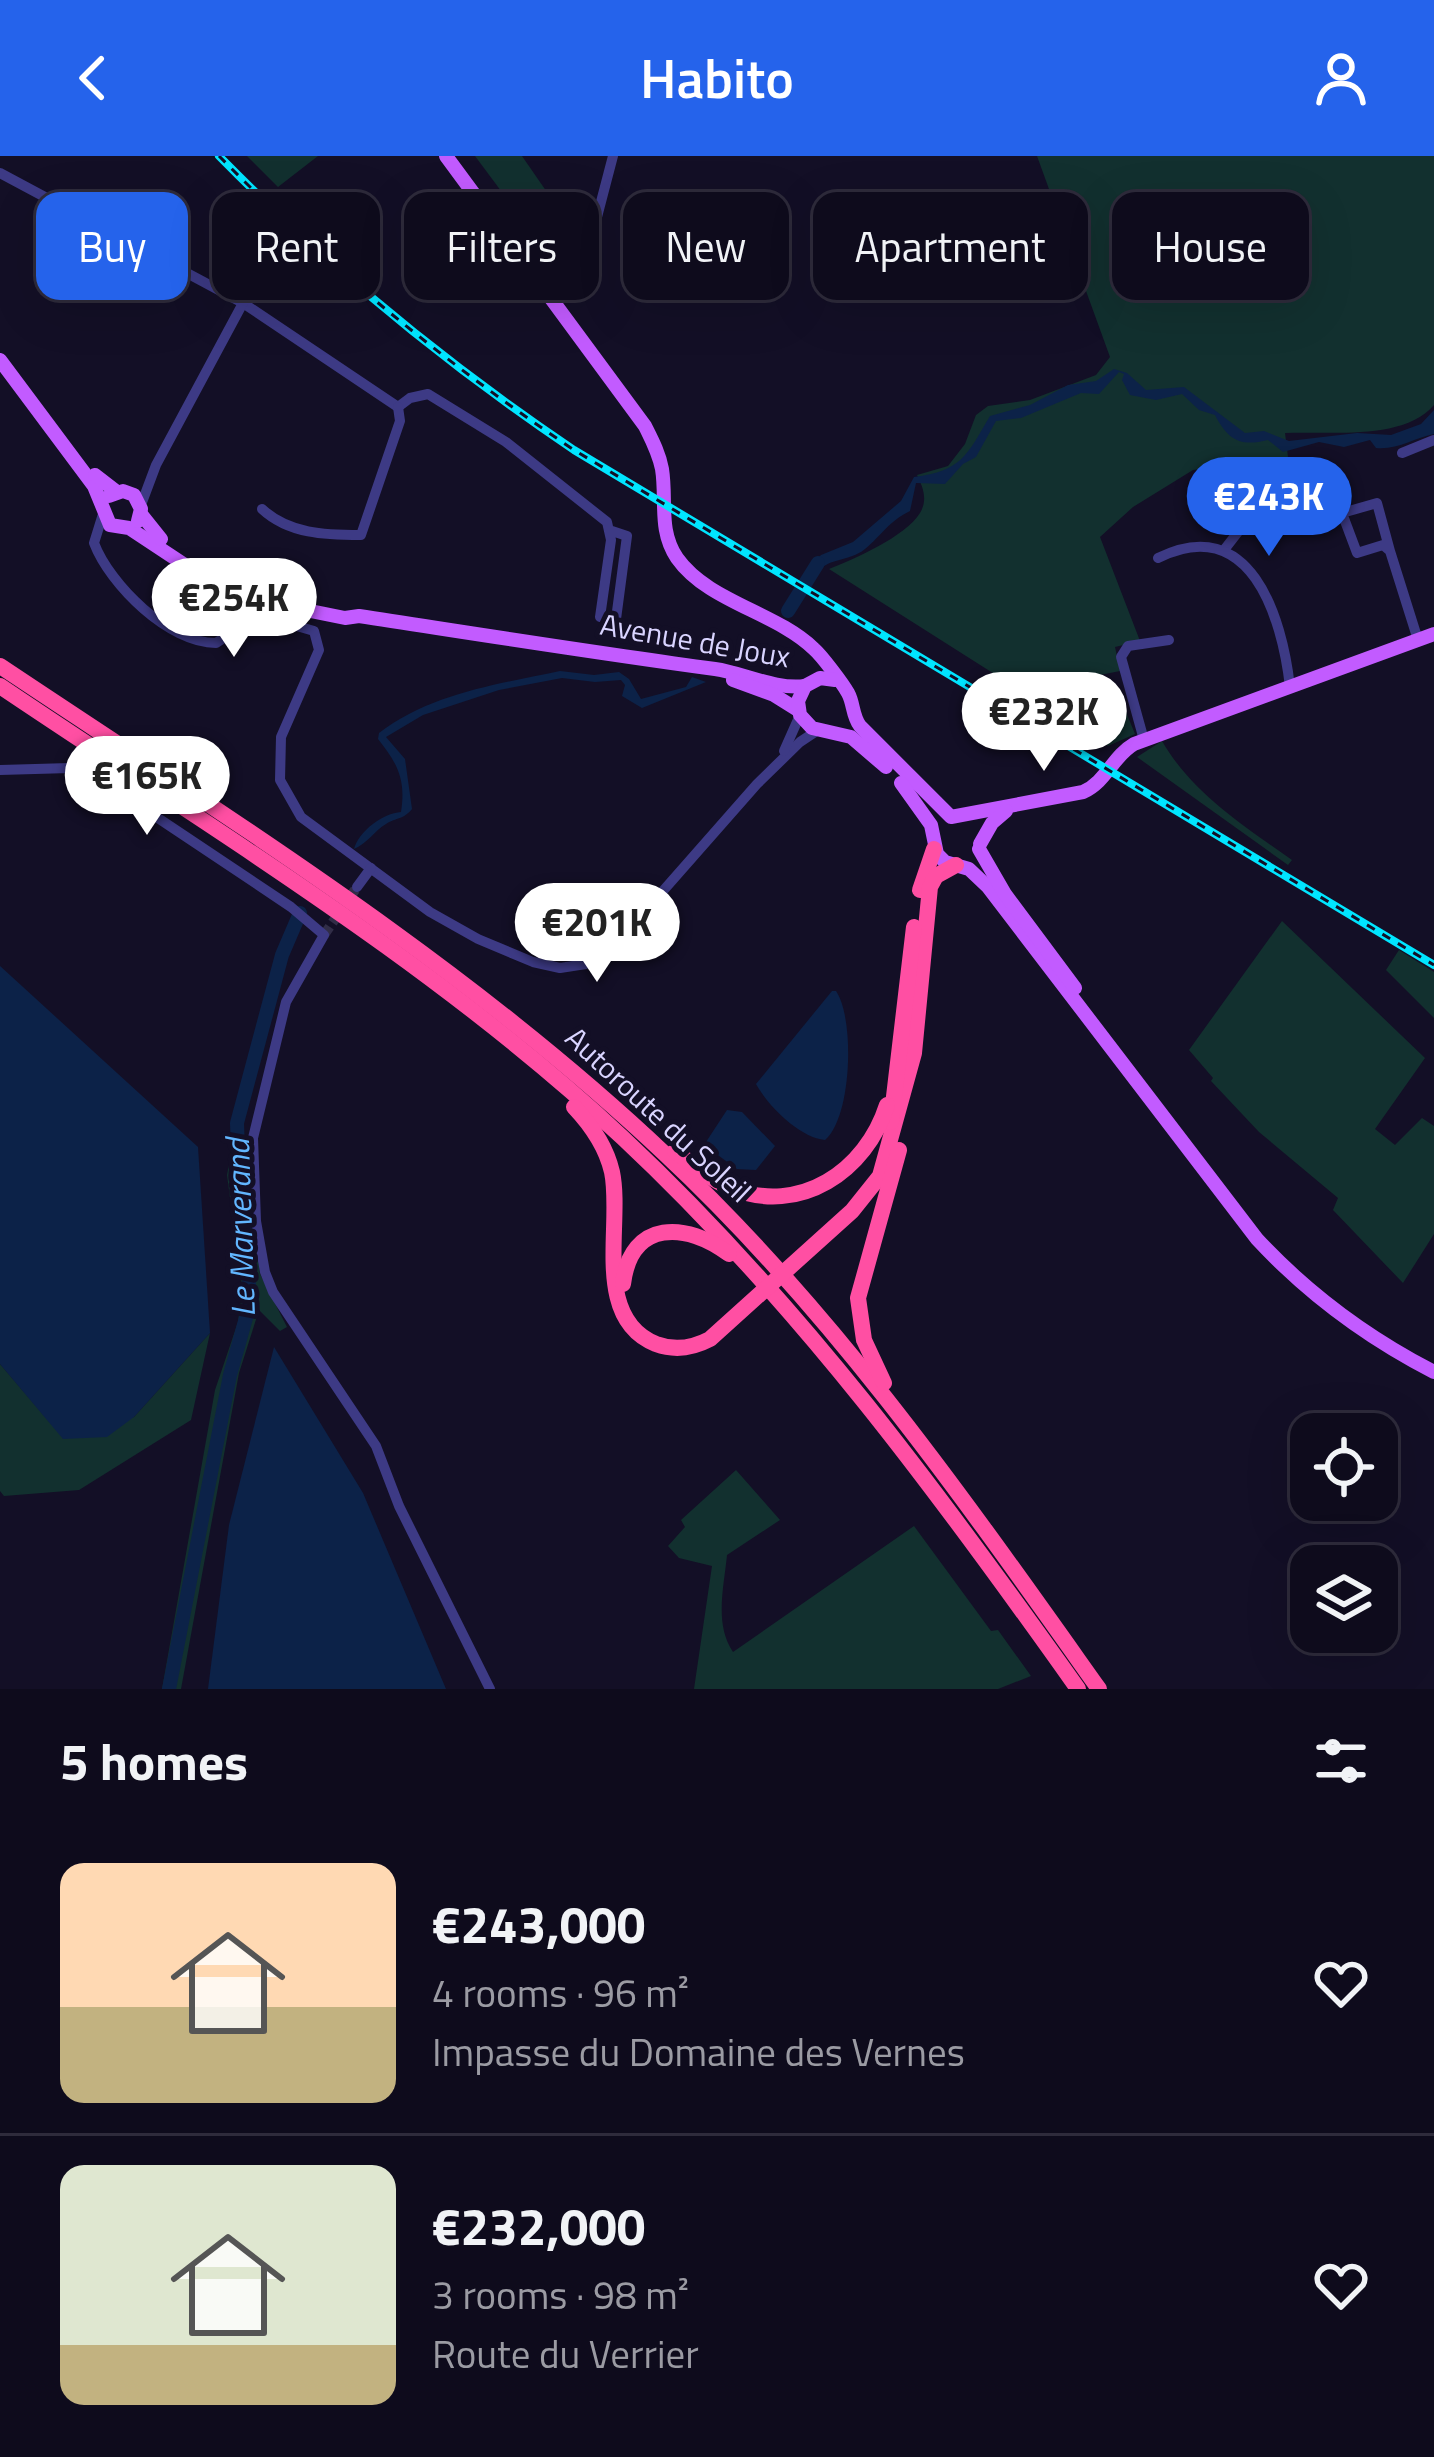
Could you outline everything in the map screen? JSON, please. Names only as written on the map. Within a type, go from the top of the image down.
[{"type":"highway","name":"Autoroute du Soleil","points":[[0,666],[430,957],[610,1103],[763,1254],[899,1413],[1100,1689]]},
{"type":"highway","name":"Autoroute du Soleil","points":[[0,686],[384,945],[506,1037],[620,1135],[772,1288],[888,1428],[1078,1689]]},
{"type":"highway","points":[[795,1260],[875,1175],[891,1119],[920,890],[934,842]]},
{"type":"highway","points":[[899,1413],[864,1340],[858,1298],[891,1188],[920,1007],[928,896],[936,876],[957,865]]},
{"type":"highway","points":[[506,1037],[580,1113],[604,1148],[614,1182],[616,1285],[621,1308],[632,1327],[658,1345],[695,1346],[710,1339],[875,1184],[902,1108]]},
{"type":"highway","points":[[610,1103],[715,1180],[744,1192],[785,1196],[825,1184],[856,1161],[880,1125],[893,1080]]},
{"type":"highway","points":[[751,1301],[706,1336],[666,1342],[642,1330],[629,1314],[623,1279],[631,1257],[643,1243],[680,1230],[710,1240],[772,1288]]},
{"type":"main road","points":[[446,156],[473,192]]},
{"type":"main road","points":[[553,300],[657,448],[667,541],[676,557],[702,581],[816,650],[848,693],[850,709],[877,746],[957,818],[977,828],[980,847],[1004,894],[1250,1226]]},
{"type":"main road","points":[[0,344],[98,478],[123,492],[104,509],[94,486],[0,360]]},
{"type":"main road","name":"Avenue de Joux","points":[[123,492],[162,539],[235,584],[358,616],[788,686],[807,684]]},
{"type":"main road","name":"Avenue de Joux","points":[[104,509],[123,528],[256,600],[345,618],[358,616]]},
{"type":"main road","points":[[123,528],[141,509]]},
{"type":"main road","points":[[792,634],[808,655],[799,712],[825,730],[851,736],[897,778],[918,804],[945,862],[988,887],[1250,1226],[1324,1293],[1434,1371]]},
{"type":"main road","points":[[934,842],[940,824],[1094,787],[1123,750],[1144,740],[1426,637]]},
{"type":"main road","name":"Avenue de Joux","points":[[720,673],[760,688],[799,712]]},
{"type":"main road","points":[[807,684],[820,678],[838,681]]},
{"type":"main road","points":[[825,730],[844,722],[850,709]]},
{"type":"main road","points":[[957,865],[969,862],[992,823],[1015,805]]},
{"type":"street","points":[[599,209],[613,156]]},
{"type":"street","points":[[0,173],[5,180],[243,304],[398,407],[400,421],[361,535],[317,535],[275,521],[262,509]]},
{"type":"street","points":[[141,509],[156,465],[243,304]]},
{"type":"street","points":[[398,407],[428,394],[506,442],[607,522],[600,616],[616,619],[627,536],[609,530]]},
{"type":"street","points":[[1402,453],[1434,440]]},
{"type":"street","points":[[123,492],[156,465]]},
{"type":"street","points":[[1390,551],[1383,545],[1357,553],[1342,513],[1377,503],[1390,551],[1426,637]]},
{"type":"street","points":[[104,509],[94,543],[136,604],[202,642],[220,642],[259,615],[314,632],[320,650],[285,722],[278,771],[295,810],[430,912],[533,962],[560,968],[586,964],[611,950],[776,764],[795,733],[799,712]]},
{"type":"street","points":[[1224,550],[1252,514]]},
{"type":"street","points":[[102,560],[101,539],[123,528]]},
{"type":"street","points":[[1158,559],[1191,546],[1224,550],[1268,595],[1286,651],[1290,687]]},
{"type":"street","points":[[1144,740],[1121,657],[1128,646],[1169,640]]},
{"type":"street","points":[[776,764],[825,730]]},
{"type":"street","points":[[0,770],[70,768],[95,776],[324,935],[286,1002],[254,1138],[252,1180],[265,1272],[273,1292],[376,1446],[400,1506],[490,1689]]},
{"type":"street","points":[[357,887],[371,868]]},
{"type":"green space","points":[[247,156],[318,156],[278,187]]},
{"type":"green space","points":[[475,156],[522,156],[547,192],[502,192]]},
{"type":"green space","points":[[1037,156],[1434,156],[1434,405],[1421,416],[1385,429],[1285,433],[1288,457],[1193,470],[1133,507],[1100,537],[1140,641],[1115,647],[1120,671],[1100,675],[1106,697],[1124,707],[1135,734],[1108,746],[829,569],[878,546],[913,522],[924,503],[917,475],[948,466],[965,444],[976,415],[988,406],[1030,400],[1096,375],[1110,357],[1088,296],[1088,192],[1050,192]]},
{"type":"green space","points":[[1162,741],[1204,793],[1292,860],[1288,865],[1137,757]]},
{"type":"green space","points":[[1282,921],[1425,1058],[1375,1129],[1395,1145],[1422,1118],[1434,1126],[1434,1234],[1403,1283],[1333,1210],[1338,1198],[1259,1132],[1189,1050]]},
{"type":"green space","points":[[1399,950],[1434,972],[1434,1018],[1386,970]]},
{"type":"green space","points":[[233,1144],[248,1172],[260,1274],[287,1327],[280,1331],[259,1310],[239,1373],[181,1689],[162,1689],[215,1390],[238,1322],[242,1289],[227,1175]]},
{"type":"green space","points":[[210,1333],[191,1420],[79,1490],[4,1496],[0,1491],[0,1364],[63,1438],[134,1417]]},
{"type":"green space","points":[[736,1470],[780,1520],[727,1555],[722,1617],[733,1652],[914,1526],[991,1631],[998,1630],[1031,1676],[998,1689],[694,1689],[712,1566],[679,1558],[668,1546],[685,1527],[681,1520]]},
{"type":"water","points":[[1114,369],[1127,373],[1146,390],[1184,387],[1245,433],[1264,431],[1289,441],[1357,433],[1391,435],[1421,424],[1434,410],[1434,434],[1384,448],[1376,448],[1370,440],[1344,447],[1319,442],[1283,452],[1268,440],[1236,440],[1215,415],[1199,410],[1182,394],[1156,400],[1130,395],[1124,374],[1119,372],[1099,394],[1081,393],[1021,418],[996,421],[976,457],[945,484],[916,483],[910,511],[865,549],[825,566],[814,577],[806,572],[821,555],[853,542],[901,501],[914,477],[943,470],[961,459],[990,416],[1030,405],[1068,385],[1096,381]]},
{"type":"water","points":[[560,671],[619,672],[641,699],[686,687],[692,677],[706,682],[642,708],[622,696],[625,685],[621,680],[562,678],[499,690],[423,715],[386,737],[405,759],[412,809],[354,849],[373,824],[401,812],[399,773],[379,733],[443,699]]},
{"type":"water","points":[[0,966],[198,1147],[210,1333],[134,1417],[107,1437],[63,1439],[0,1364]]},
{"type":"water","points":[[832,991],[842,1004],[846,1023],[848,1067],[841,1111],[825,1140],[786,1120],[756,1084]]},
{"type":"water","points":[[727,1110],[742,1112],[775,1146],[756,1170],[737,1169],[704,1145]]},
{"type":"water","points":[[274,1347],[363,1493],[446,1689],[208,1689],[229,1525]]},
{"type":"waterway","name":"Le Marverand","points":[[788,611],[818,563]]},
{"type":"waterway","name":"Le Marverand","points":[[169,1689],[230,1375],[249,1307],[237,1123],[282,955],[300,913]]},
{"type":"tunnel","points":[[324,935],[357,887]]},
{"type":"railway","points":[[219,156],[389,312],[574,450],[1434,965]]}]
